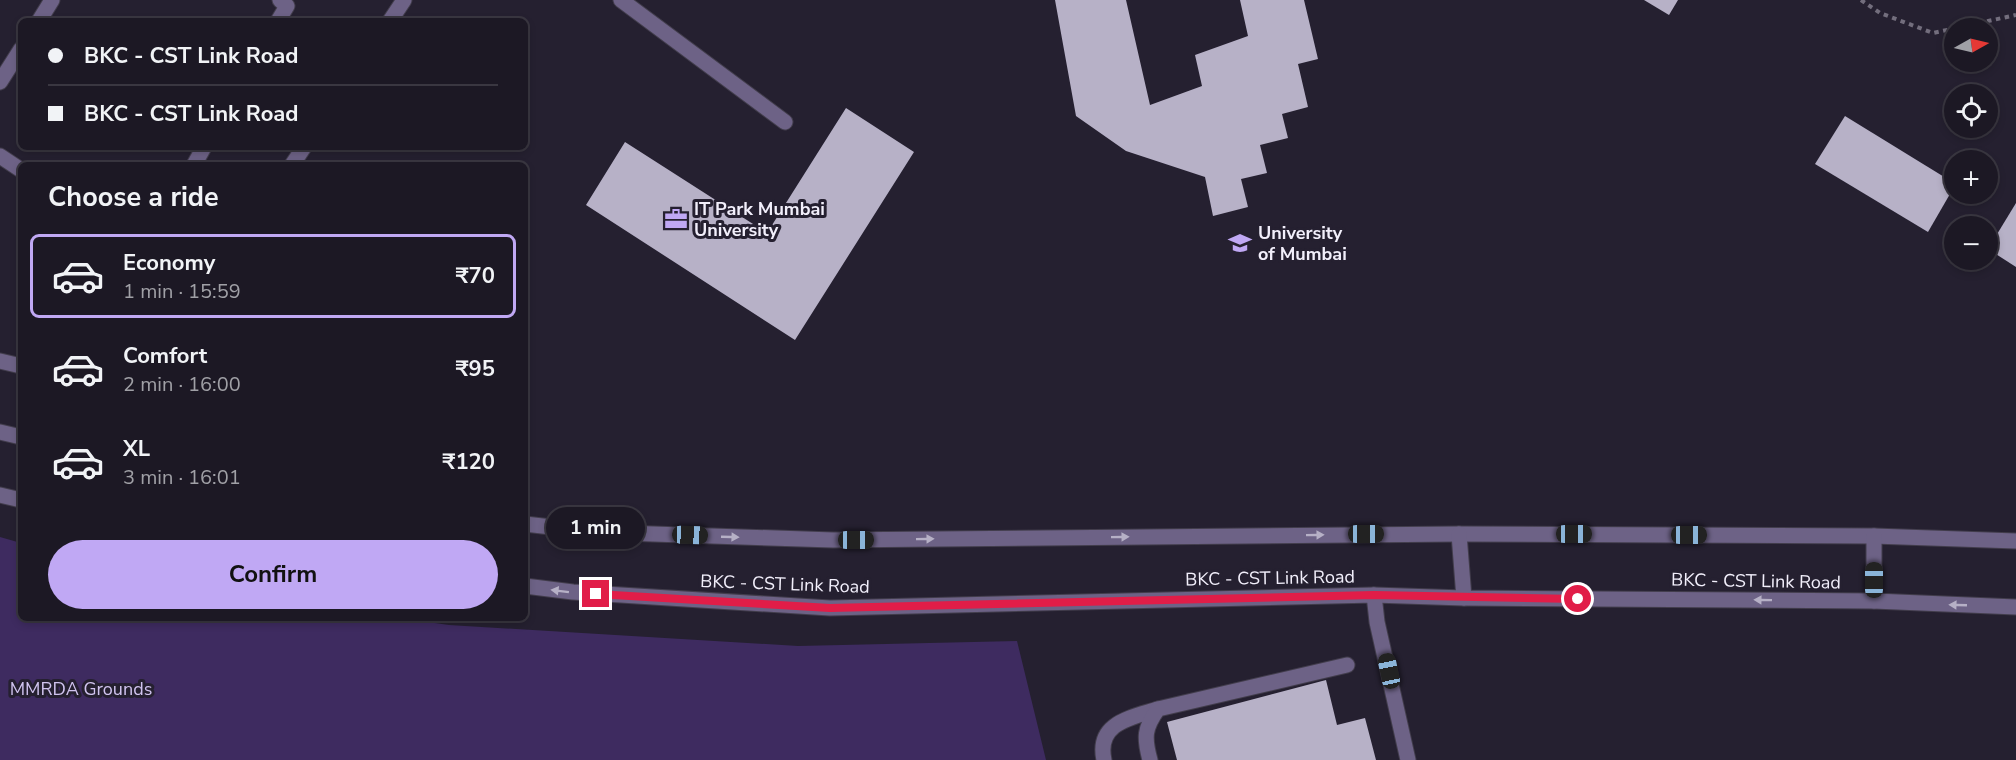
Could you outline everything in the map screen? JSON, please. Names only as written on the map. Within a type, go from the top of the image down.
[{"type":"street","points":[[41,18],[52,0]]},
{"type":"street","points":[[280,0],[287,6],[280,18]]},
{"type":"street","points":[[392,18],[404,0]]},
{"type":"street","points":[[621,0],[785,122]]},
{"type":"street","points":[[0,82],[18,54]]},
{"type":"street","points":[[0,156],[18,168]]},
{"type":"street","points":[[0,361],[18,365]]},
{"type":"street","points":[[0,432],[18,436]]},
{"type":"street","points":[[0,495],[18,499]]},
{"type":"street","points":[[528,524],[594,532],[833,540],[1459,534],[1874,536],[2016,541]]},
{"type":"street","points":[[1459,534],[1464,598]]},
{"type":"street","points":[[1874,536],[1874,602]]},
{"type":"street","name":"BKC - CST Link Road","points":[[528,586],[573,592],[830,608],[1374,595],[1874,602],[2016,607]]},
{"type":"street","points":[[1374,595],[1377,622],[1408,760]]},
{"type":"street","points":[[1104,760],[1103,739],[1114,726],[1128,718],[1347,665]]},
{"type":"street","points":[[1150,760],[1145,740],[1151,718],[1158,709]]},
{"type":"path","points":[[1861,0],[1880,13],[1933,33],[2016,15]]},
{"type":"green space","name":"MMRDA Grounds","points":[[0,537],[18,542],[18,621],[420,621],[449,625],[798,646],[1017,641],[1046,760],[0,760]]},
{"type":"building","points":[[1055,0],[1126,0],[1150,105],[1202,86],[1195,55],[1248,36],[1240,0],[1304,0],[1318,59],[1298,64],[1308,107],[1282,114],[1288,138],[1260,145],[1267,173],[1241,179],[1248,207],[1213,216],[1205,177],[1126,151],[1076,116]]},
{"type":"building","points":[[1644,0],[1678,0],[1669,15]]},
{"type":"building","name":"IT Park Mumbai University","points":[[846,108],[914,152],[795,340],[586,205],[625,142],[767,233]]},
{"type":"building","points":[[1845,116],[1944,177],[1944,204],[1928,232],[1815,164]]},
{"type":"building","points":[[2016,203],[2016,267],[1998,255],[1998,233]]},
{"type":"building","points":[[1326,680],[1337,725],[1365,718],[1376,760],[1177,760],[1167,722]]},
{"type":"place","name":"IT Park Mumbai University","points":[[676,219]]},
{"type":"place","name":"University of Mumbai","points":[[1240,243]]},
{"type":"route","points":[[596,594],[830,608],[1374,595],[1578,599]]}]
